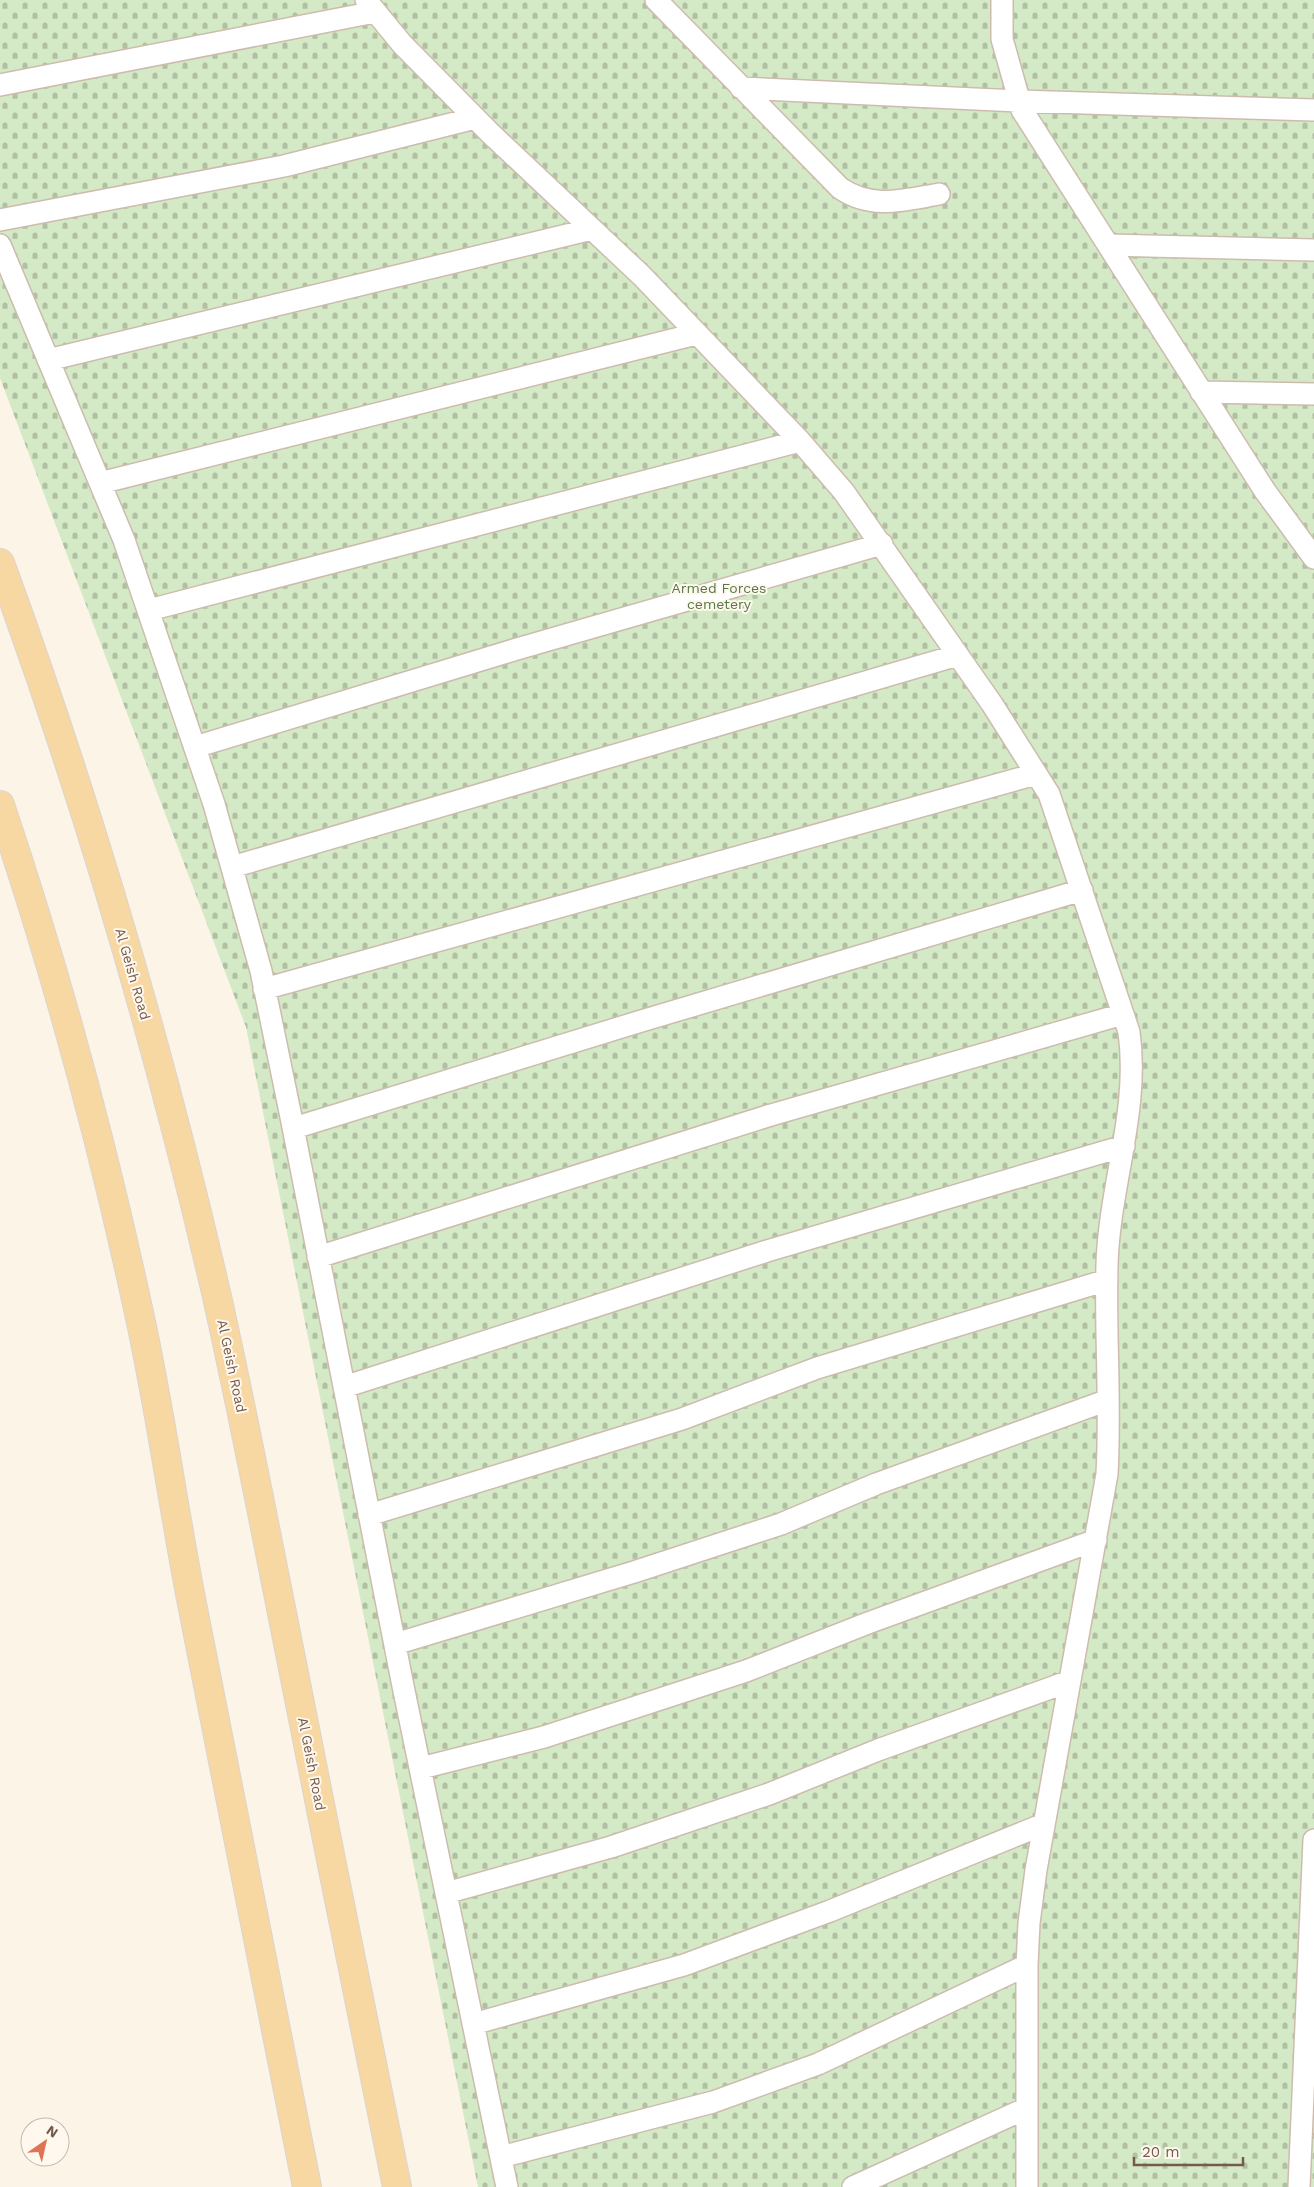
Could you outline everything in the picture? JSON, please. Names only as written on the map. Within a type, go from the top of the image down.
[{"type":"main road","name":"Al Geish Road","points":[[0,563],[81,800],[126,949],[175,1127],[215,1288],[250,1449],[397,2187]]},
{"type":"main road","points":[[0,805],[25,879],[68,1023],[106,1168],[139,1314],[168,1461],[192,1609],[307,2187]]},
{"type":"lane","points":[[656,0],[840,188],[869,202],[897,201],[939,194]]},
{"type":"lane","points":[[1002,0],[1002,39],[1022,110],[1265,491],[1307,539],[1314,558]]},
{"type":"lane","points":[[0,85],[370,6],[402,44],[476,118],[642,276],[800,441],[844,492],[958,655],[1049,794],[1130,1032],[1133,1059],[1124,1146],[1108,1248],[1109,1441],[1107,1474],[1044,1824],[1029,1923],[1027,1965],[1027,2187]]},
{"type":"lane","points":[[741,88],[1019,101],[1314,110]]},
{"type":"lane","points":[[0,220],[284,166],[476,118]]},
{"type":"lane","points":[[48,360],[592,229]]},
{"type":"lane","points":[[0,245],[124,540],[214,804],[232,866],[264,989],[294,1128],[369,1516],[507,2187]]},
{"type":"lane","points":[[1108,245],[1314,250]]},
{"type":"lane","points":[[100,483],[696,334]]},
{"type":"lane","points":[[1201,392],[1314,394]]},
{"type":"lane","points":[[148,610],[800,441]]},
{"type":"lane","points":[[195,747],[517,649],[882,544]]},
{"type":"lane","points":[[232,866],[958,655]]},
{"type":"lane","points":[[264,989],[1036,774]]},
{"type":"lane","points":[[294,1128],[647,1019],[1082,890]]},
{"type":"lane","points":[[318,1257],[771,1115],[1123,1014]]},
{"type":"lane","points":[[344,1388],[767,1251],[1124,1146]]},
{"type":"lane","points":[[369,1516],[682,1419],[817,1368],[1107,1280]]},
{"type":"lane","points":[[395,1644],[634,1572],[781,1524],[876,1484],[1108,1400]]},
{"type":"lane","points":[[421,1768],[544,1737],[746,1671],[868,1623],[1096,1540]]},
{"type":"lane","points":[[446,1893],[611,1847],[770,1794],[878,1750],[1070,1681]]},
{"type":"lane","points":[[473,2024],[684,1965],[830,1911],[1044,1824]]},
{"type":"lane","points":[[1298,2187],[1308,2137],[1314,1840]]},
{"type":"lane","points":[[501,2158],[713,2102],[818,2064],[1027,1965]]},
{"type":"lane","points":[[852,2187],[1027,2108]]},
{"type":"green space","name":"Armed Forces cemetery","points":[[0,0],[1314,0],[1314,2187],[478,2187],[246,1027],[0,378]]}]
